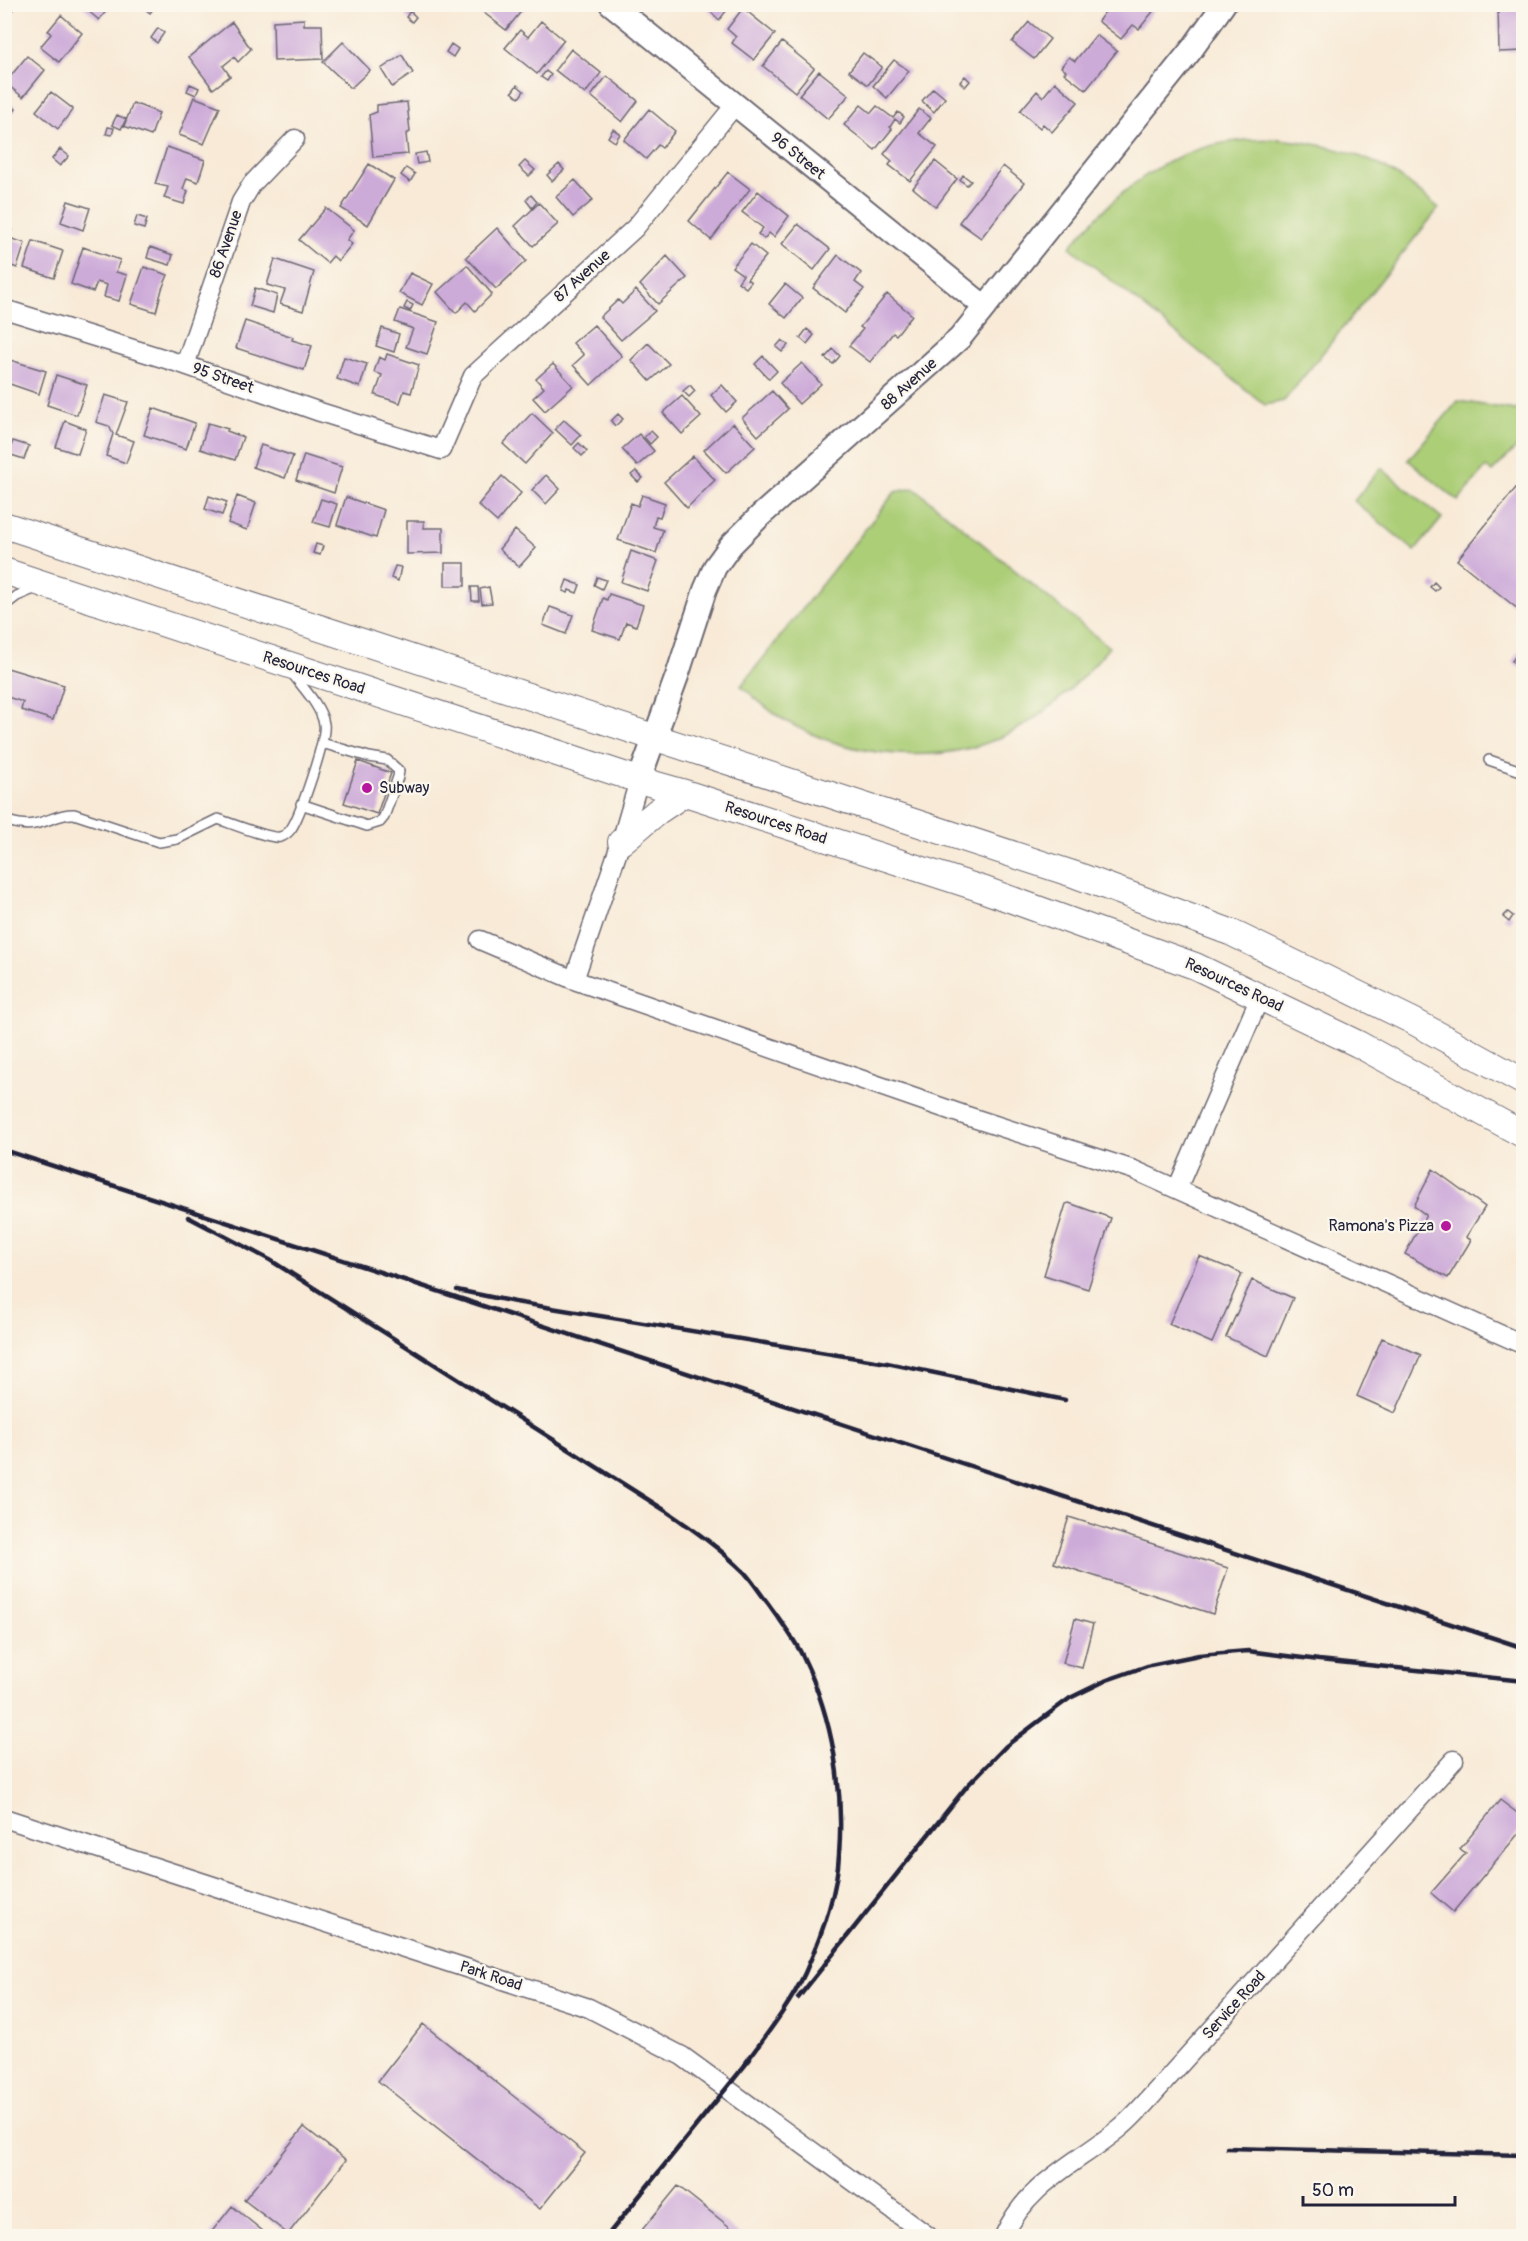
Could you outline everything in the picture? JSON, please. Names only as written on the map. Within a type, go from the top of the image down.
[{"type":"main road","points":[[4,525],[1076,874],[1230,932],[1413,1021],[1524,1083]]},
{"type":"main road","name":"Resources Road","points":[[4,571],[639,780],[982,889],[1195,966],[1358,1044],[1524,1135]]},
{"type":"main road","points":[[621,842],[658,811],[685,793]]},
{"type":"street","name":"96 Street","points":[[611,4],[985,307]]},
{"type":"street","name":"88 Avenue","points":[[639,780],[705,590],[715,567],[731,545],[760,516],[960,338],[1192,49],[1224,4]]},
{"type":"street","name":"87 Avenue","points":[[441,450],[473,376],[635,228],[735,105]]},
{"type":"street","name":"86 Avenue","points":[[185,365],[241,202],[252,184],[295,139]]},
{"type":"street","name":"95 Street","points":[[4,309],[185,365],[320,412],[441,450]]},
{"type":"street","points":[[574,980],[621,842],[639,780]]},
{"type":"street","points":[[480,940],[515,957],[574,980],[953,1111],[1134,1170],[1524,1344]]},
{"type":"street","points":[[1177,1189],[1260,997]]},
{"type":"street","name":"Service Road","points":[[1004,2236],[1010,2221],[1043,2183],[1120,2128],[1149,2099],[1454,1760]]},
{"type":"street","name":"Park Road","points":[[4,1818],[589,2008],[682,2056],[927,2236]]},
{"type":"lane","points":[[4,606],[17,596],[45,584]]},
{"type":"lane","points":[[4,820],[16,824],[35,824],[74,814],[148,840],[166,842],[218,819],[279,838],[293,827],[325,728],[321,714],[286,664]]},
{"type":"lane","points":[[301,804],[367,826],[380,822],[384,817],[398,777],[397,767],[387,760],[322,743]]},
{"type":"lane","points":[[1489,760],[1524,772]]},
{"type":"green space","points":[[1278,139],[1325,146],[1371,161],[1403,180],[1439,208],[1284,401],[1265,405],[1070,247],[1104,209],[1123,192],[1165,164],[1211,145],[1242,140]]},
{"type":"green space","points":[[1458,401],[1515,410],[1524,403],[1523,441],[1492,472],[1486,467],[1458,501],[1408,460]]},
{"type":"green space","points":[[1381,468],[1442,518],[1415,551],[1354,501]]},
{"type":"green space","points":[[914,488],[1109,647],[1069,691],[1046,710],[1021,727],[993,740],[964,749],[933,754],[871,751],[811,734],[778,716],[741,686],[895,492]]},
{"type":"building","points":[[80,4],[112,4],[99,20]]},
{"type":"building","points":[[139,4],[157,4],[150,13]]},
{"type":"building","points":[[703,4],[732,4],[719,20]]},
{"type":"building","points":[[1111,4],[1149,4],[1155,9],[1139,29],[1133,25],[1121,39],[1098,21]]},
{"type":"building","points":[[1498,4],[1524,4],[1524,51],[1499,52]]},
{"type":"building","points":[[474,5],[519,5],[524,8],[506,30]]},
{"type":"building","points":[[743,8],[775,34],[754,60],[732,43],[736,37],[727,29]]},
{"type":"building","points":[[410,11],[416,17],[412,22],[406,17]]},
{"type":"building","points":[[61,15],[82,33],[59,62],[40,47],[51,34],[48,31]]},
{"type":"building","points":[[304,19],[304,25],[322,25],[323,59],[274,61],[273,21]]},
{"type":"building","points":[[541,21],[564,40],[537,74],[505,48],[520,30],[528,37]]},
{"type":"building","points":[[232,22],[251,49],[238,62],[234,57],[223,66],[230,76],[213,89],[189,57]]},
{"type":"building","points":[[1029,22],[1050,39],[1034,59],[1012,42]]},
{"type":"building","points":[[158,28],[164,33],[157,43],[151,38]]},
{"type":"building","points":[[1096,35],[1117,51],[1086,90],[1064,73],[1066,71],[1061,67],[1069,57],[1075,61]]},
{"type":"building","points":[[343,42],[370,70],[351,88],[323,62]]},
{"type":"building","points":[[782,42],[814,68],[795,92],[763,66]]},
{"type":"building","points":[[451,44],[458,49],[453,57],[446,52]]},
{"type":"building","points":[[571,49],[601,73],[585,94],[555,70]]},
{"type":"building","points":[[863,53],[882,67],[868,85],[849,71]]},
{"type":"building","points":[[402,55],[413,73],[392,87],[381,69]]},
{"type":"building","points":[[27,56],[45,70],[23,97],[5,83]]},
{"type":"building","points":[[894,60],[909,71],[887,98],[873,86]]},
{"type":"building","points":[[546,71],[551,75],[547,81],[541,77]]},
{"type":"building","points":[[819,71],[849,95],[828,119],[799,95]]},
{"type":"building","points":[[607,76],[638,101],[622,122],[591,96]]},
{"type":"building","points":[[965,76],[970,81],[965,87],[960,82]]},
{"type":"building","points":[[1055,82],[1078,102],[1052,132],[1043,124],[1040,128],[1020,111],[1037,91],[1043,97]]},
{"type":"building","points":[[190,84],[199,88],[196,95],[187,91]]},
{"type":"building","points":[[517,85],[524,91],[519,98],[512,92]]},
{"type":"building","points":[[933,88],[945,98],[934,112],[922,101]]},
{"type":"building","points":[[51,92],[73,109],[58,129],[36,111]]},
{"type":"building","points":[[194,97],[220,107],[204,144],[179,135]]},
{"type":"building","points":[[5,99],[16,109],[5,123]]},
{"type":"building","points":[[407,102],[410,132],[406,134],[408,154],[373,157],[369,115],[377,112],[377,105]]},
{"type":"building","points":[[133,103],[159,113],[151,136],[124,126]]},
{"type":"building","points":[[861,105],[871,113],[877,106],[893,118],[898,112],[904,117],[900,123],[895,119],[890,127],[892,129],[875,150],[844,125]]},
{"type":"building","points":[[649,109],[675,131],[662,148],[658,145],[646,159],[624,140]]},
{"type":"building","points":[[919,109],[931,118],[919,133],[937,147],[910,181],[889,165],[892,161],[884,154]]},
{"type":"building","points":[[117,115],[126,119],[121,129],[112,125]]},
{"type":"building","points":[[108,127],[114,128],[112,135],[106,134]]},
{"type":"building","points":[[613,129],[620,134],[615,142],[608,137]]},
{"type":"building","points":[[167,147],[205,160],[198,182],[187,178],[183,189],[188,191],[184,204],[164,198],[168,187],[155,184]]},
{"type":"building","points":[[60,149],[69,156],[60,166],[52,159]]},
{"type":"building","points":[[426,152],[428,162],[417,164],[415,154]]},
{"type":"building","points":[[525,161],[535,170],[529,176],[519,167]]},
{"type":"building","points":[[935,161],[957,179],[936,207],[913,188]]},
{"type":"building","points":[[369,164],[394,180],[368,225],[341,208]]},
{"type":"building","points":[[559,164],[564,170],[552,181],[547,175]]},
{"type":"building","points":[[1003,166],[1024,183],[981,238],[959,222]]},
{"type":"building","points":[[406,168],[415,174],[410,182],[401,175]]},
{"type":"building","points":[[728,172],[750,189],[711,240],[689,221]]},
{"type":"building","points":[[963,175],[971,181],[967,185],[960,180]]},
{"type":"building","points":[[575,180],[593,200],[573,217],[556,197]]},
{"type":"building","points":[[758,191],[789,216],[774,237],[769,233],[764,239],[758,234],[763,228],[742,212]]},
{"type":"building","points":[[531,195],[537,202],[532,208],[526,200]]},
{"type":"building","points":[[68,201],[90,208],[83,230],[61,222]]},
{"type":"building","points":[[539,203],[558,224],[533,246],[515,226]]},
{"type":"building","points":[[326,208],[354,230],[347,240],[352,244],[338,261],[333,256],[327,263],[299,240]]},
{"type":"building","points":[[137,216],[147,219],[144,229],[134,226]]},
{"type":"building","points":[[798,224],[830,249],[814,270],[782,244]]},
{"type":"building","points":[[4,227],[12,230],[9,238],[25,243],[17,268],[4,263]]},
{"type":"building","points":[[497,228],[526,261],[496,289],[466,257]]},
{"type":"building","points":[[33,241],[63,251],[54,278],[24,268]]},
{"type":"building","points":[[751,244],[766,256],[747,279],[751,282],[746,288],[738,282],[743,275],[732,267]]},
{"type":"building","points":[[83,247],[120,260],[116,272],[127,275],[119,301],[104,297],[107,285],[97,282],[93,292],[71,284]]},
{"type":"building","points":[[150,247],[173,255],[170,265],[147,258]]},
{"type":"building","points":[[838,255],[861,273],[855,282],[864,289],[845,313],[813,288]]},
{"type":"building","points":[[667,256],[687,278],[658,304],[640,285]]},
{"type":"building","points":[[275,259],[314,272],[303,311],[280,304],[285,290],[267,285]]},
{"type":"building","points":[[467,265],[492,294],[475,311],[467,302],[456,313],[437,292]]},
{"type":"building","points":[[144,267],[168,275],[156,312],[131,304]]},
{"type":"building","points":[[410,273],[433,284],[422,305],[399,293]]},
{"type":"building","points":[[785,284],[802,298],[786,318],[769,304]]},
{"type":"building","points":[[255,288],[277,295],[273,313],[250,306]]},
{"type":"building","points":[[636,290],[655,311],[621,340],[600,317],[618,300],[622,304]]},
{"type":"building","points":[[887,294],[912,315],[896,335],[893,333],[870,362],[849,346],[863,329],[860,327]]},
{"type":"building","points":[[407,302],[413,305],[410,311],[404,308]]},
{"type":"building","points":[[400,309],[438,322],[427,354],[406,347],[413,329],[395,322]]},
{"type":"building","points":[[245,321],[312,346],[304,370],[236,348]]},
{"type":"building","points":[[594,325],[622,356],[591,385],[573,365],[584,355],[573,343]]},
{"type":"building","points":[[382,328],[399,334],[394,352],[376,346]]},
{"type":"building","points":[[807,329],[814,335],[807,344],[800,338]]},
{"type":"building","points":[[782,340],[788,345],[782,352],[776,347]]},
{"type":"building","points":[[648,343],[669,364],[650,381],[631,360]]},
{"type":"building","points":[[833,349],[840,356],[833,364],[825,358]]},
{"type":"building","points":[[387,354],[419,365],[411,393],[404,391],[400,403],[375,395],[382,375],[374,372],[379,357],[385,360]]},
{"type":"building","points":[[763,356],[777,371],[769,379],[755,364]]},
{"type":"building","points":[[344,357],[367,364],[360,387],[337,379]]},
{"type":"building","points":[[10,360],[46,371],[39,394],[4,382]]},
{"type":"building","points":[[802,363],[821,384],[799,404],[780,383]]},
{"type":"building","points":[[553,364],[573,386],[545,411],[533,398],[544,388],[536,379]]},
{"type":"building","points":[[56,375],[87,385],[77,415],[47,405]]},
{"type":"building","points":[[690,385],[695,391],[689,397],[683,391]]},
{"type":"building","points":[[722,385],[737,402],[726,412],[711,395]]},
{"type":"building","points":[[772,391],[788,409],[758,436],[742,418]]},
{"type":"building","points":[[105,395],[128,402],[116,435],[134,441],[126,463],[106,456],[113,434],[109,426],[96,422]]},
{"type":"building","points":[[682,396],[701,417],[682,434],[663,413]]},
{"type":"building","points":[[153,408],[195,423],[186,449],[144,435]]},
{"type":"building","points":[[532,413],[553,433],[525,464],[503,444]]},
{"type":"building","points":[[618,414],[623,419],[615,426],[611,421]]},
{"type":"building","points":[[564,420],[581,435],[572,445],[555,429]]},
{"type":"building","points":[[65,421],[86,429],[78,454],[56,447]]},
{"type":"building","points":[[208,423],[228,429],[227,431],[243,437],[235,460],[200,449]]},
{"type":"building","points":[[733,423],[755,447],[726,473],[704,450]]},
{"type":"building","points":[[651,431],[657,437],[650,444],[644,437]]},
{"type":"building","points":[[639,434],[654,451],[637,466],[622,449]]},
{"type":"building","points":[[13,441],[29,446],[24,459],[8,454]]},
{"type":"building","points":[[579,443],[587,451],[582,456],[574,448]]},
{"type":"building","points":[[261,445],[293,456],[285,478],[253,467]]},
{"type":"building","points":[[304,455],[342,467],[334,493],[296,480]]},
{"type":"building","points":[[693,456],[715,480],[687,508],[664,482]]},
{"type":"building","points":[[636,471],[643,478],[638,482],[631,475]]},
{"type":"building","points":[[546,475],[560,489],[546,504],[532,490]]},
{"type":"building","points":[[502,476],[521,493],[497,522],[478,505]]},
{"type":"building","points":[[1524,478],[1524,614],[1457,560]]},
{"type":"building","points":[[642,495],[665,503],[660,517],[656,516],[653,527],[663,530],[656,553],[618,540],[631,503],[638,506]]},
{"type":"building","points":[[209,496],[227,502],[222,515],[205,509]]},
{"type":"building","points":[[237,496],[256,503],[247,530],[228,523]]},
{"type":"building","points":[[346,497],[384,510],[376,538],[337,525]]},
{"type":"building","points":[[321,499],[337,504],[330,527],[313,522]]},
{"type":"building","points":[[407,521],[424,521],[424,528],[443,528],[443,553],[407,554]]},
{"type":"building","points":[[515,530],[536,548],[519,567],[499,549]]},
{"type":"building","points":[[316,544],[323,546],[320,555],[313,553]]},
{"type":"building","points":[[631,551],[658,561],[647,591],[621,582]]},
{"type":"building","points":[[445,563],[465,563],[465,586],[445,586]]},
{"type":"building","points":[[395,566],[401,567],[398,581],[391,578]]},
{"type":"building","points":[[597,577],[606,580],[602,589],[594,585]]},
{"type":"building","points":[[567,580],[580,585],[577,593],[569,590],[568,593],[563,591]]},
{"type":"building","points":[[1434,582],[1439,587],[1435,591],[1430,587]]},
{"type":"building","points":[[471,587],[478,587],[479,601],[472,601]]},
{"type":"building","points":[[489,587],[492,603],[482,604],[480,589]]},
{"type":"building","points":[[609,594],[643,605],[636,626],[626,622],[620,639],[592,630],[603,598],[607,600]]},
{"type":"building","points":[[550,607],[573,615],[566,634],[543,625]]},
{"type":"building","points":[[1521,649],[1524,651],[1524,662],[1519,667],[1512,661]]},
{"type":"building","points":[[4,667],[64,685],[53,720],[21,710],[23,702],[4,696]]},
{"type":"building","name":"Subway","points":[[358,761],[391,773],[377,814],[344,803]]},
{"type":"building","points":[[1508,912],[1513,916],[1509,922],[1503,917]]},
{"type":"building","name":"Ramona's Pizza","points":[[1433,1169],[1485,1207],[1466,1237],[1471,1240],[1448,1278],[1405,1254],[1426,1215],[1414,1206]]},
{"type":"building","points":[[1069,1203],[1111,1218],[1088,1289],[1044,1275],[1066,1204]]},
{"type":"building","points":[[1199,1256],[1242,1274],[1212,1343],[1169,1324]]},
{"type":"building","points":[[1252,1280],[1293,1298],[1268,1356],[1226,1337]]},
{"type":"building","points":[[1382,1338],[1421,1355],[1395,1413],[1357,1396]]},
{"type":"building","points":[[1069,1517],[1228,1568],[1213,1614],[1054,1563]]},
{"type":"building","points":[[1075,1619],[1093,1624],[1082,1668],[1063,1663]]},
{"type":"building","points":[[1500,1800],[1524,1818],[1524,1827],[1453,1912],[1431,1893],[1466,1853],[1460,1849]]},
{"type":"building","points":[[423,2024],[585,2153],[540,2209],[378,2081]]},
{"type":"building","points":[[304,2127],[346,2160],[288,2234],[244,2200]]},
{"type":"building","points":[[678,2186],[741,2236],[637,2236]]},
{"type":"building","points":[[232,2206],[269,2236],[212,2236],[210,2234]]},
{"type":"railway","points":[[4,1150],[1524,1648]]},
{"type":"railway","points":[[188,1217],[270,1260],[676,1518],[717,1548],[745,1573],[792,1637],[814,1682],[834,1755],[840,1805],[838,1870],[827,1915],[805,1973],[785,2008],[745,2064]]},
{"type":"railway","points":[[457,1290],[515,1302],[887,1363],[1065,1400]]},
{"type":"railway","points":[[798,1998],[967,1786],[1006,1746],[1070,1698],[1107,1680],[1150,1665],[1199,1655],[1248,1651],[1524,1681]]},
{"type":"railway","points":[[607,2236],[750,2059]]},
{"type":"railway","points":[[1227,2148],[1524,2155]]},
{"type":"place","name":"Subway","points":[[367,788]]},
{"type":"place","name":"Ramona's Pizza","points":[[1446,1226]]}]
